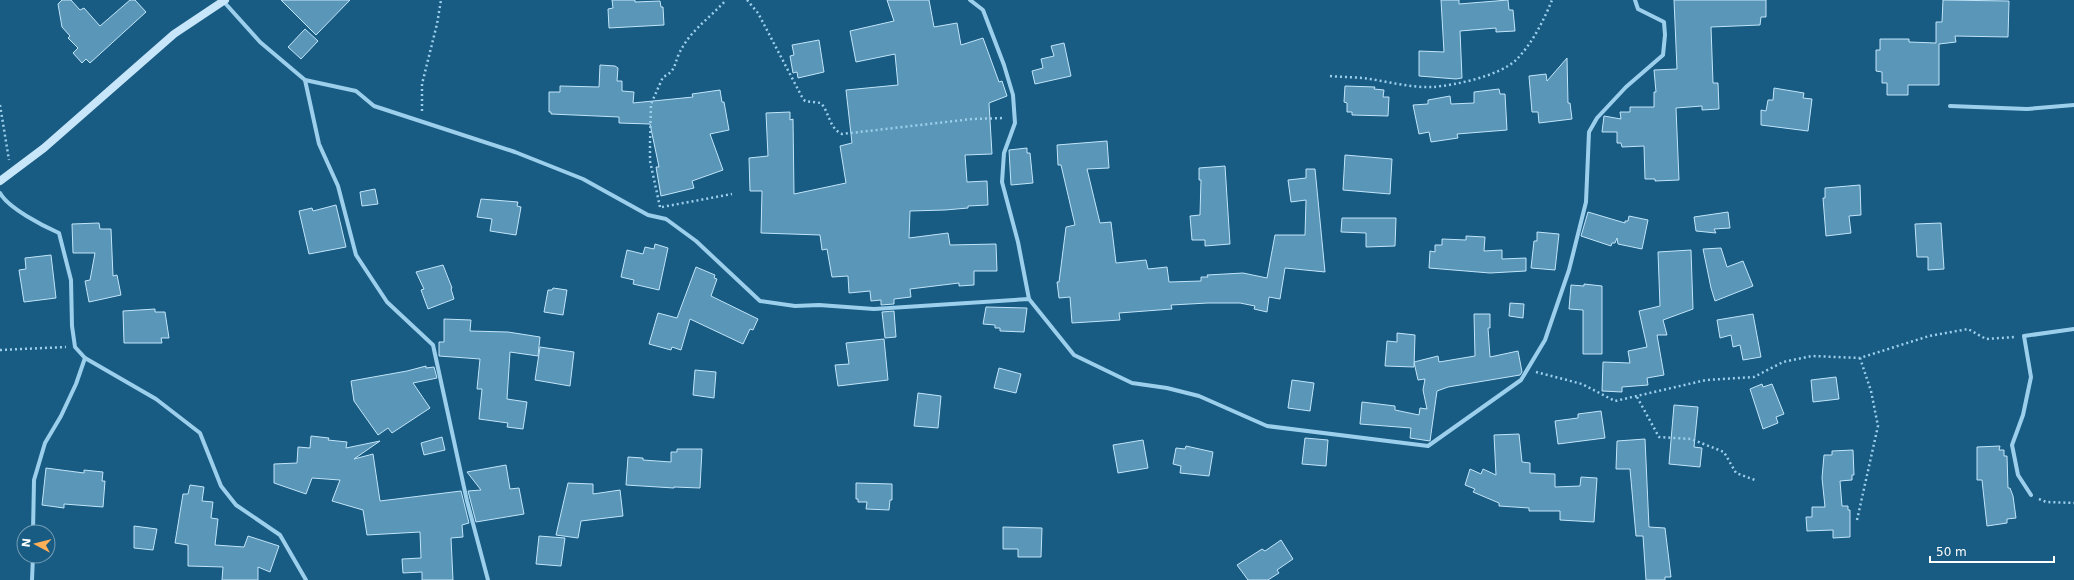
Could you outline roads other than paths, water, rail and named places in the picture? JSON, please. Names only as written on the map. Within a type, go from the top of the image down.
[{"type":"main road","points":[[0,181],[44,148],[174,34],[225,1]]},
{"type":"street","points":[[970,0],[983,10],[1004,65],[1013,95],[1015,123],[1004,153],[1002,182],[1018,242],[1029,299],[1074,355],[1132,383],[1167,388],[1199,396],[1267,426],[1428,446],[1521,380],[1545,340],[1569,270],[1586,202],[1590,132],[1597,118],[1616,97],[1663,55],[1665,35],[1664,22],[1638,9],[1635,0]]},
{"type":"street","points":[[225,1],[260,42],[304,80],[356,91],[374,106],[515,152],[583,179],[648,215],[666,219],[696,241],[760,301],[795,306],[819,305],[874,309],[1029,299]]},
{"type":"street","points":[[304,80],[319,144],[338,186],[356,255],[386,302],[434,345],[467,501],[488,580]]},
{"type":"street","points":[[1950,106],[2027,109],[2074,104]]},
{"type":"street","points":[[0,193],[4,200],[39,224],[60,233],[71,280],[72,326],[75,347],[85,358],[156,399],[200,433],[221,486],[236,505],[280,535],[306,580]]},
{"type":"street","points":[[2032,495],[2018,475],[2012,445],[2023,415],[2031,377],[2024,336],[2074,329]]},
{"type":"street","points":[[33,524],[34,480],[45,443],[64,409],[85,358]]},
{"type":"street","points":[[32,580],[33,564]]}]
